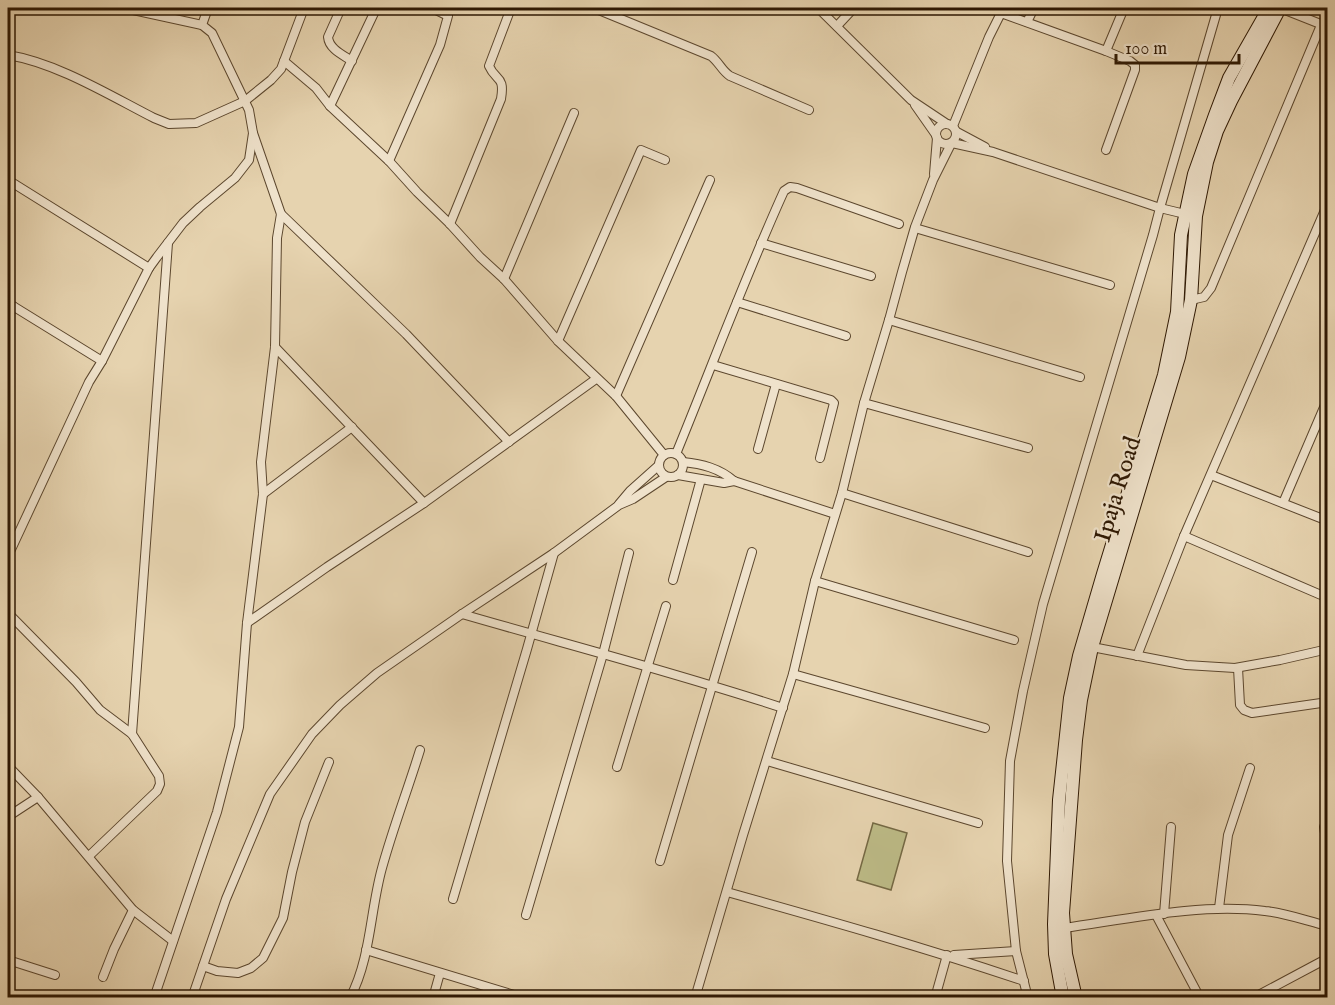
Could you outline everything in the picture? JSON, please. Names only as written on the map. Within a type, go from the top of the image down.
[{"type":"main road","name":"Ipaja Road","points":[[1076,998],[1066,954],[1064,928],[1071,739],[1070,698],[1079,656],[1164,375],[1177,312],[1181,235],[1194,174],[1230,78],[1269,8]]},
{"type":"main road","name":"Ipaja Road","points":[[1063,998],[1055,954],[1054,924],[1059,801],[1071,739],[1082,699],[1092,647],[1179,357],[1191,300],[1196,216],[1207,162],[1217,131],[1231,101],[1280,8]]},
{"type":"street","points":[[124,8],[202,25],[212,33],[249,110],[253,133],[281,214],[406,334],[509,442]]},
{"type":"street","points":[[202,25],[208,8]]},
{"type":"street","points":[[8,55],[24,58],[64,73],[169,124],[196,123],[245,101],[276,76],[304,8]]},
{"type":"street","points":[[341,8],[328,42],[352,61]]},
{"type":"street","points":[[330,106],[374,13],[374,8]]},
{"type":"street","points":[[389,161],[440,45],[448,16],[432,8]]},
{"type":"street","points":[[450,224],[501,99],[501,80],[490,70],[489,66],[511,8]]},
{"type":"street","points":[[594,8],[711,56],[730,76],[809,110]]},
{"type":"street","points":[[818,8],[911,100],[943,144],[951,143],[993,152],[1160,208],[1185,214]]},
{"type":"street","points":[[837,26],[852,8]]},
{"type":"street","points":[[991,8],[1106,51],[1135,65],[1106,150]]},
{"type":"street","points":[[1027,22],[1034,8]]},
{"type":"street","points":[[1106,51],[1124,8]]},
{"type":"street","points":[[1028,998],[1016,951],[1007,861],[1010,761],[1023,691],[1043,604],[1150,246],[1218,8]]},
{"type":"street","points":[[1191,300],[1203,297],[1211,288],[1324,26],[1280,8]]},
{"type":"street","points":[[695,998],[793,674],[815,581],[842,493],[864,403],[915,228],[933,180],[951,143],[956,139],[952,127],[1001,13]]},
{"type":"street","points":[[284,61],[316,88],[330,106],[389,161],[480,257],[504,279],[558,341],[616,396],[664,455]]},
{"type":"street","points":[[911,100],[993,152]]},
{"type":"street","points":[[504,279],[574,113]]},
{"type":"street","points":[[933,180],[938,128],[943,124],[952,127]]},
{"type":"street","points":[[8,556],[89,382],[149,268],[183,223],[235,178],[249,160],[253,133]]},
{"type":"street","points":[[558,341],[641,150],[665,160]]},
{"type":"street","points":[[8,180],[149,268]]},
{"type":"street","points":[[616,396],[710,180]]},
{"type":"street","points":[[676,454],[760,243],[784,191],[797,188],[899,224]]},
{"type":"street","points":[[1137,656],[1184,536],[1328,203]]},
{"type":"street","points":[[154,998],[217,812],[239,728],[247,623],[263,494],[261,462],[275,347],[277,238],[281,214]]},
{"type":"street","points":[[915,228],[1110,285]]},
{"type":"street","points":[[132,734],[168,242]]},
{"type":"street","points":[[760,243],[871,276]]},
{"type":"street","points":[[737,302],[846,336]]},
{"type":"street","points":[[8,318],[10,304],[102,361]]},
{"type":"street","points":[[889,320],[1080,377]]},
{"type":"street","points":[[275,347],[424,503]]},
{"type":"street","points":[[713,365],[831,400],[834,403],[820,458]]},
{"type":"street","points":[[247,623],[424,503],[596,378]]},
{"type":"street","points":[[758,449],[776,384]]},
{"type":"street","points":[[1283,503],[1328,398]]},
{"type":"street","points":[[864,403],[1028,448]]},
{"type":"street","points":[[263,494],[352,427]]},
{"type":"street","points":[[676,454],[683,462],[682,469],[672,478],[666,477],[660,472],[659,460],[664,455],[676,454]]},
{"type":"street","points":[[683,462],[713,468],[734,481],[835,514]]},
{"type":"street","points":[[619,505],[630,491],[658,466]]},
{"type":"street","points":[[678,475],[724,483],[734,481]]},
{"type":"street","points":[[1211,476],[1328,521]]},
{"type":"street","points":[[192,998],[226,899],[270,794],[312,734],[340,705],[377,674],[554,553],[619,505],[633,499],[666,477]]},
{"type":"street","points":[[673,580],[701,479]]},
{"type":"street","points":[[842,493],[1028,552]]},
{"type":"street","points":[[1184,536],[1328,598]]},
{"type":"street","points":[[660,861],[752,552]]},
{"type":"street","points":[[453,899],[554,553]]},
{"type":"street","points":[[526,915],[603,654],[630,553]]},
{"type":"street","points":[[815,581],[1014,640]]},
{"type":"street","points":[[617,767],[666,606]]},
{"type":"street","points":[[8,613],[76,682],[100,710],[132,734],[159,776],[160,784],[157,791],[89,856]]},
{"type":"street","points":[[462,614],[647,665],[783,708]]},
{"type":"street","points":[[1092,647],[1186,665],[1238,668],[1328,650]]},
{"type":"street","points":[[1238,668],[1240,705],[1244,710],[1252,713],[1328,702]]},
{"type":"street","points":[[793,674],[985,728]]},
{"type":"street","points":[[350,998],[356,987],[366,950],[382,869],[420,750]]},
{"type":"street","points":[[766,761],[978,823]]},
{"type":"street","points":[[203,966],[217,971],[238,973],[251,968],[263,958],[283,918],[305,822],[329,762]]},
{"type":"street","points":[[8,766],[38,797],[133,910],[173,941]]},
{"type":"street","points":[[1219,908],[1228,835],[1250,768]]},
{"type":"street","points":[[8,819],[38,797]]},
{"type":"street","points":[[1328,818],[1324,827],[1328,852]]},
{"type":"street","points":[[1171,827],[1160,914],[1200,998]]},
{"type":"street","points":[[727,892],[947,955],[1024,981]]},
{"type":"street","points":[[1064,928],[1219,908],[1267,911],[1328,926]]},
{"type":"street","points":[[104,976],[133,910]]},
{"type":"street","points":[[366,950],[524,998]]},
{"type":"street","points":[[947,955],[1016,951]]},
{"type":"street","points":[[935,998],[947,955]]},
{"type":"street","points":[[1253,998],[1328,958]]},
{"type":"street","points":[[8,960],[55,975]]},
{"type":"street","points":[[433,998],[441,973]]},
{"type":"shaded area","points":[[873,823],[907,833],[891,890],[857,880]]}]
